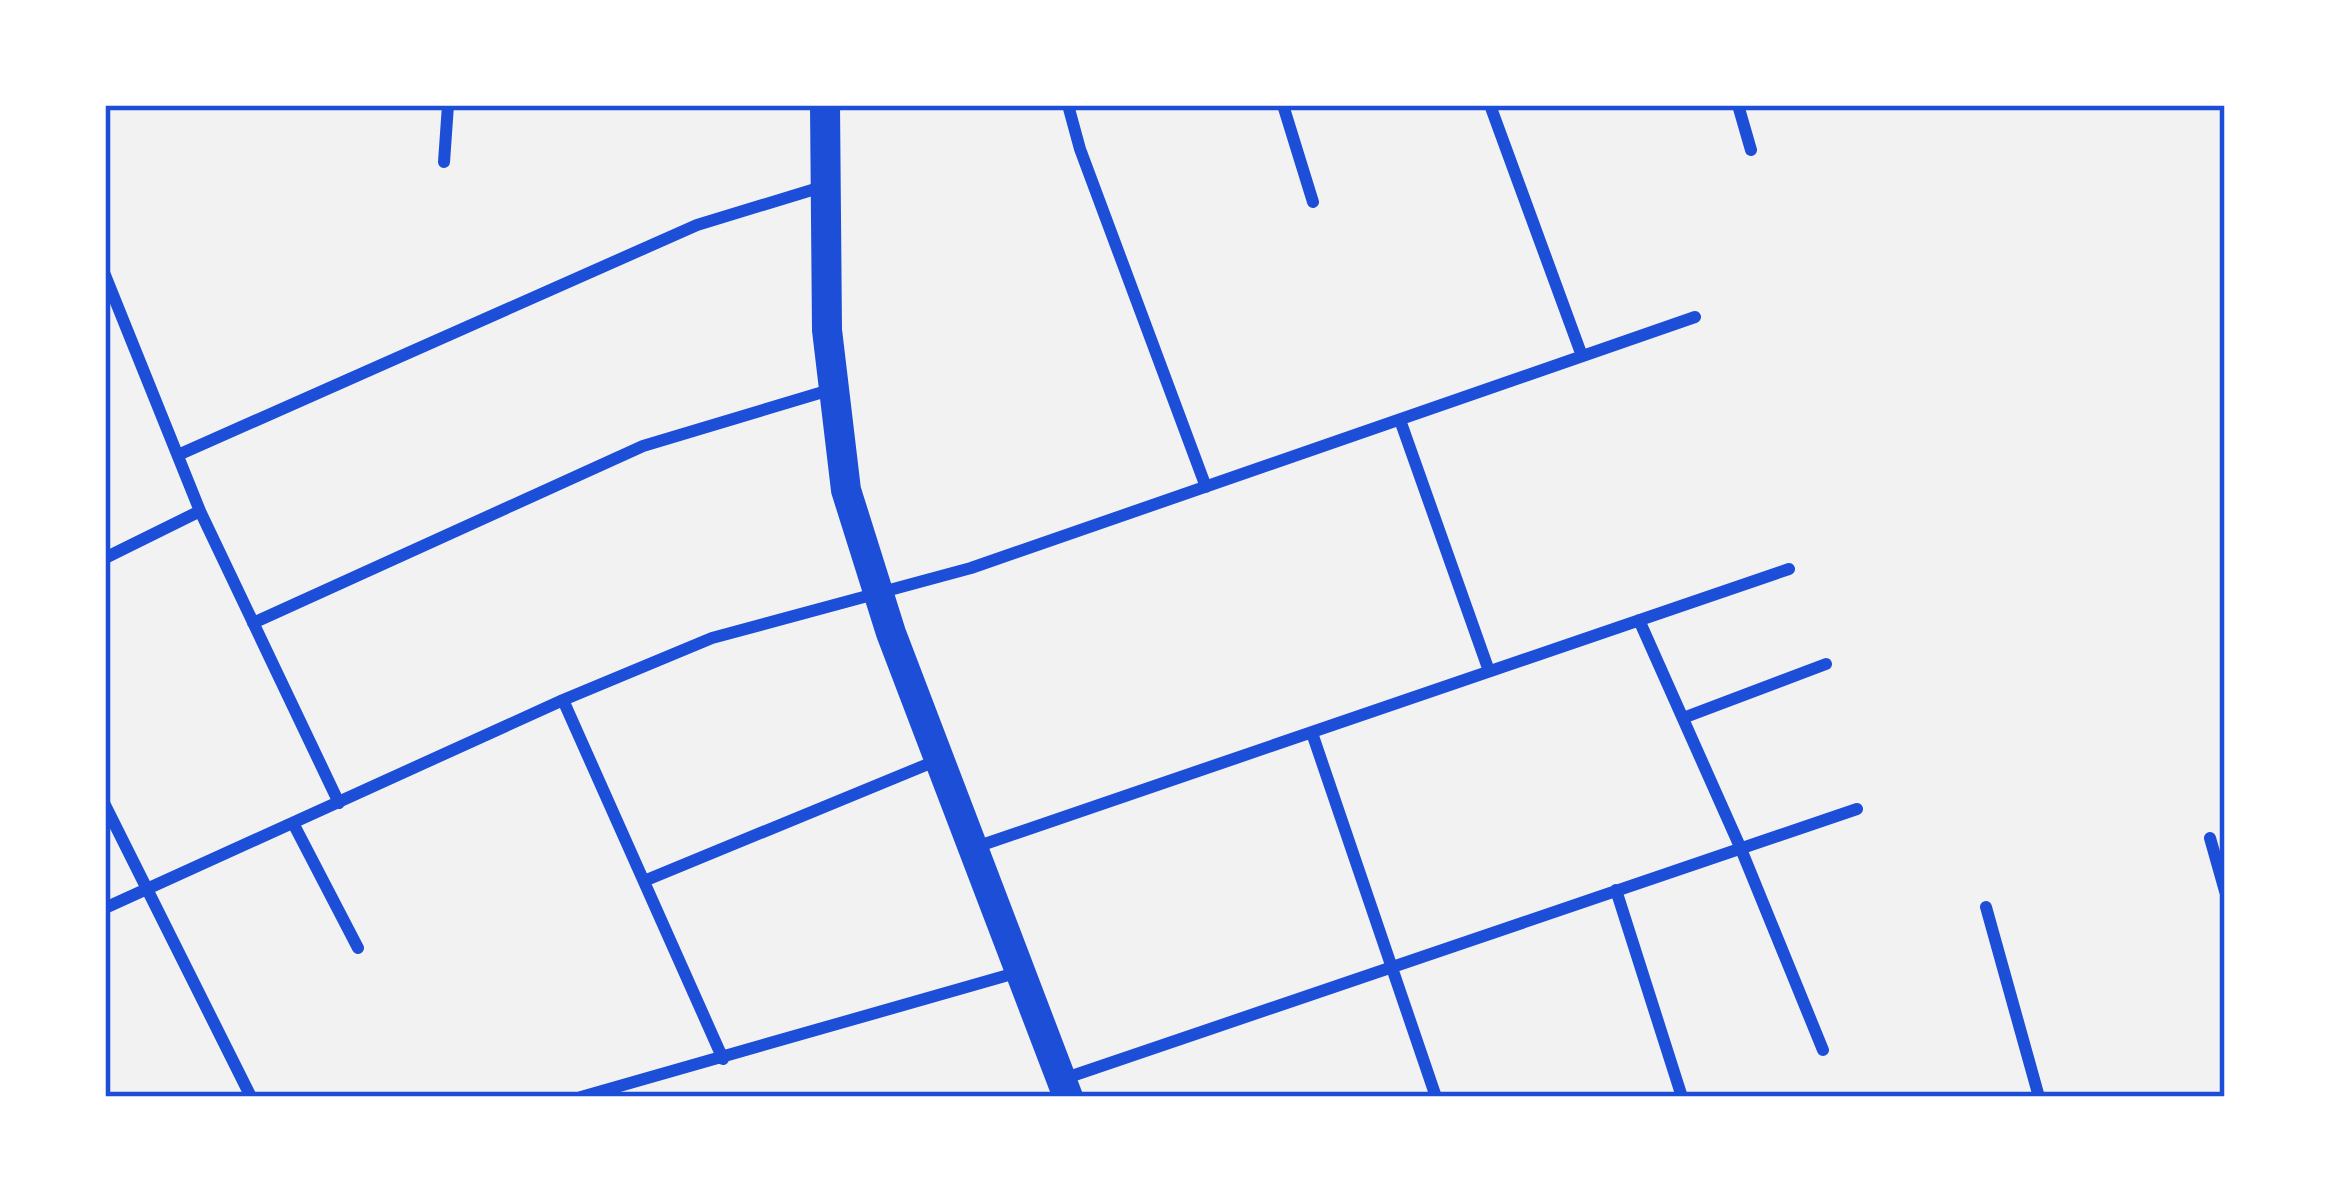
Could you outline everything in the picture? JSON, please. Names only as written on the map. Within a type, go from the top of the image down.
[{"type":"main road","points":[[825,105],[827,330],[846,490],[939,759],[1065,1089]]},
{"type":"street","points":[[444,162],[448,105]]},
{"type":"street","points":[[1068,105],[1080,149],[1206,487]]},
{"type":"street","points":[[1283,105],[1313,202]]},
{"type":"street","points":[[1490,105],[1582,356]]},
{"type":"street","points":[[1738,105],[1751,150]]},
{"type":"street","points":[[178,455],[697,225],[826,186]]},
{"type":"street","points":[[105,274],[200,511],[339,803]]},
{"type":"street","points":[[105,908],[563,700],[712,638],[971,568],[1695,317]]},
{"type":"street","points":[[254,623],[643,446],[834,389]]},
{"type":"street","points":[[1400,420],[1489,671]]},
{"type":"street","points":[[105,558],[200,511]]},
{"type":"street","points":[[973,848],[1789,569]]},
{"type":"street","points":[[1639,620],[1741,849],[1823,1050]]},
{"type":"street","points":[[1683,718],[1826,664]]},
{"type":"street","points":[[563,700],[723,1059]]},
{"type":"street","points":[[1312,733],[1436,1097]]},
{"type":"street","points":[[644,881],[939,759]]},
{"type":"street","points":[[105,806],[251,1097]]},
{"type":"street","points":[[1065,1089],[1393,965],[1857,808]]},
{"type":"street","points":[[293,823],[358,948]]},
{"type":"street","points":[[2210,838],[2225,891]]},
{"type":"street","points":[[1616,890],[1682,1097]]},
{"type":"street","points":[[1986,907],[2038,1097]]},
{"type":"street","points":[[581,1097],[1020,972]]}]
